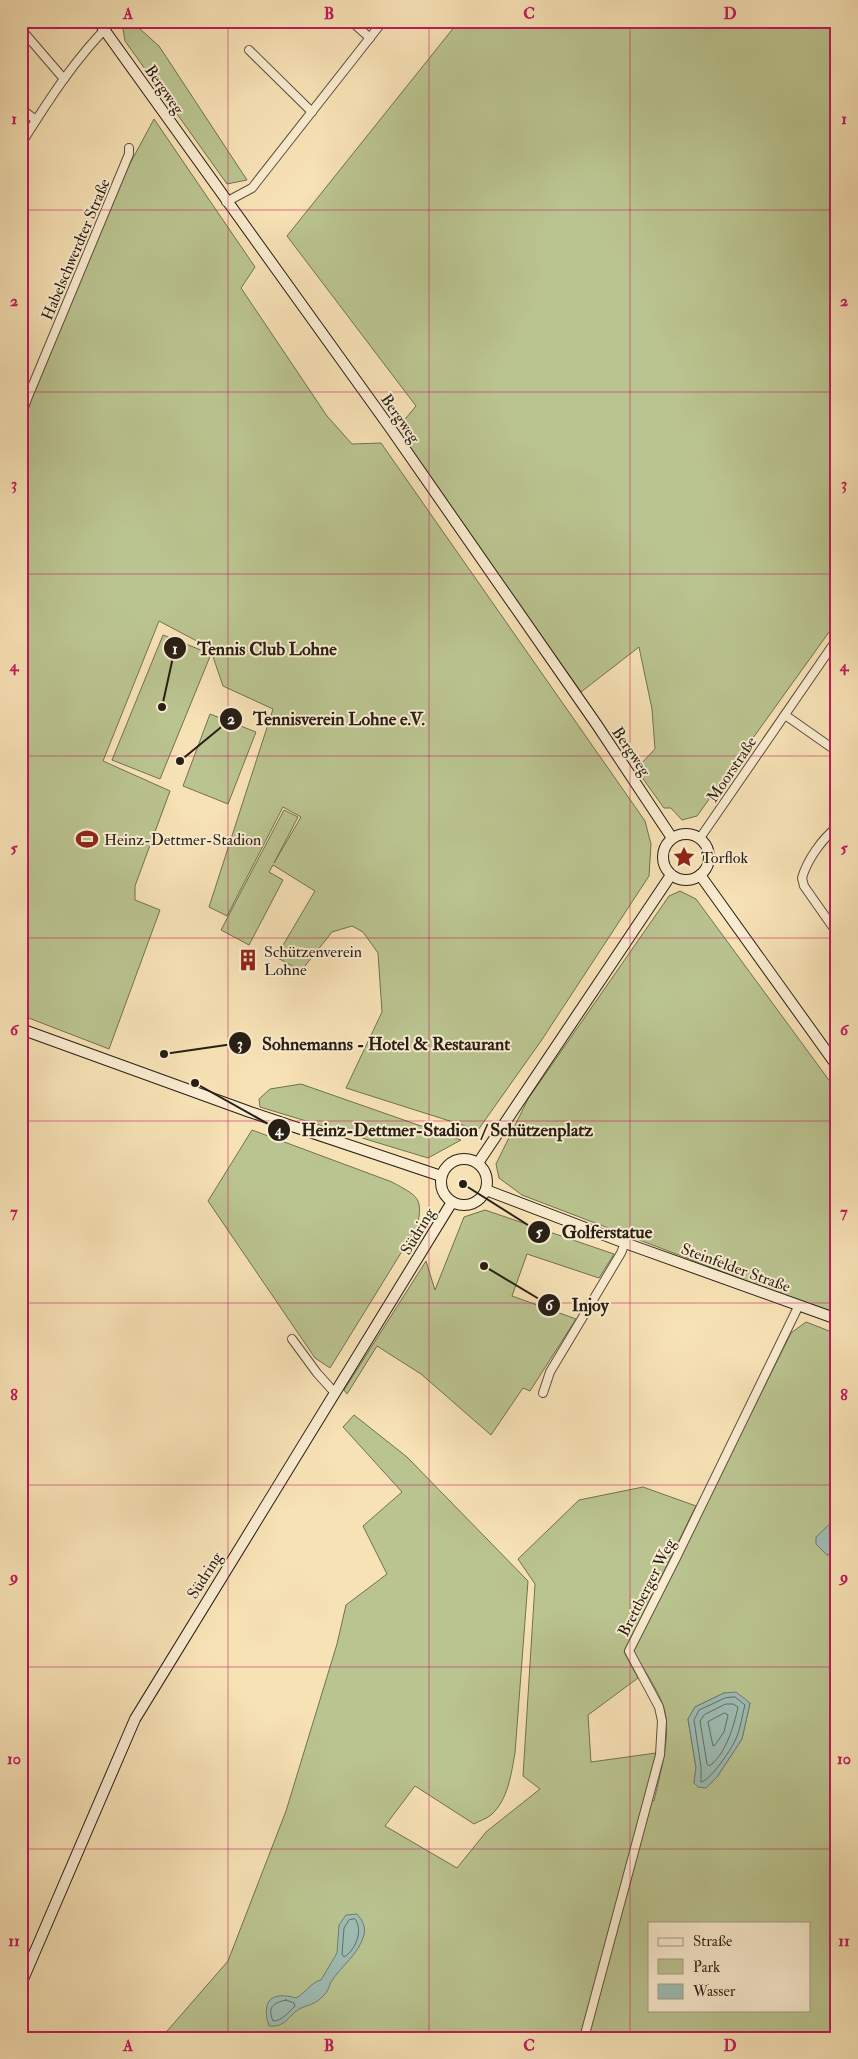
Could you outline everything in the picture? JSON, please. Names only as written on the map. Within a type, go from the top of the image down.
[{"type":"main road","name":"Bergweg","points":[[101,25],[226,202],[391,429],[597,725],[672,838]]},
{"type":"main road","points":[[687,833],[700,838],[705,843],[709,854],[708,865],[694,879],[684,880],[671,875],[666,869],[662,858],[666,844],[672,838],[687,833]]},
{"type":"main road","points":[[478,1163],[671,875]]},
{"type":"main road","points":[[700,875],[837,1066]]},
{"type":"main road","points":[[21,1029],[250,1112],[442,1176]]},
{"type":"main road","points":[[467,1159],[478,1163],[486,1175],[486,1190],[480,1199],[468,1205],[452,1202],[443,1192],[442,1176],[447,1166],[457,1160],[467,1159]]},
{"type":"main road","name":"Steinfelder Straße","points":[[486,1190],[625,1244],[837,1319]]},
{"type":"main road","name":"Südring","points":[[21,1984],[135,1719],[452,1202]]},
{"type":"street","points":[[21,144],[101,25],[113,21]]},
{"type":"street","points":[[351,21],[370,38]]},
{"type":"street","points":[[226,202],[252,188],[383,21]]},
{"type":"street","points":[[21,29],[64,79]]},
{"type":"street","points":[[249,50],[312,112]]},
{"type":"street","points":[[21,109],[36,120]]},
{"type":"street","name":"Habelschwerdter Straße","points":[[21,416],[129,154],[129,148]]},
{"type":"street","name":"Moorstraße","points":[[700,838],[837,640]]},
{"type":"street","points":[[785,715],[832,748]]},
{"type":"street","points":[[837,827],[830,833],[812,858],[802,878],[804,886],[837,933]]},
{"type":"street","points":[[543,1393],[550,1372],[625,1244]]},
{"type":"street","name":"Brettberger Weg","points":[[584,2038],[660,1755],[662,1721],[659,1707],[629,1651],[799,1305]]},
{"type":"street","points":[[292,1339],[317,1373],[335,1393]]},
{"type":"green space","points":[[126,21],[131,21],[159,46],[247,180],[227,184],[125,41],[123,29]]},
{"type":"green space","points":[[459,21],[837,21],[837,621],[697,816],[682,820],[671,808],[664,808],[636,769],[655,749],[652,709],[639,647],[581,692],[396,430],[416,406],[287,236]]},
{"type":"green space","points":[[154,119],[255,267],[241,288],[327,416],[352,444],[381,443],[645,821],[651,844],[649,876],[541,1041],[478,1130],[346,1088],[382,1012],[378,953],[363,932],[352,926],[332,932],[301,971],[276,957],[315,891],[273,865],[269,872],[283,880],[249,945],[221,930],[284,810],[298,817],[274,863],[301,817],[283,807],[227,916],[209,907],[273,709],[223,686],[210,648],[159,621],[103,761],[170,791],[135,886],[135,900],[160,910],[109,1049],[21,1015],[21,428],[31,395],[126,171]]},
{"type":"green space","points":[[163,635],[211,654],[160,779],[112,760]]},
{"type":"green space","points":[[210,714],[256,732],[228,804],[183,786]]},
{"type":"green space","points":[[680,891],[696,899],[837,1091],[837,1313],[791,1298],[522,1195],[499,1178],[496,1164],[528,1099],[669,896]]},
{"type":"green space","points":[[301,1084],[461,1140],[428,1158],[260,1107],[259,1099],[270,1089]]},
{"type":"green space","points":[[252,1130],[392,1182],[413,1194],[419,1203],[417,1227],[330,1368],[315,1358],[208,1201]]},
{"type":"green space","points":[[485,1210],[614,1254],[599,1278],[527,1254],[512,1296],[576,1319],[530,1391],[523,1388],[491,1435],[421,1374],[377,1346],[347,1394],[344,1390],[426,1261],[435,1290],[464,1217]]},
{"type":"green space","points":[[806,1322],[837,1334],[837,1520],[835,1519],[827,1555],[837,1552],[837,2038],[161,2038],[228,1961],[286,1811],[337,1644],[346,1605],[387,1574],[363,1526],[402,1492],[343,1427],[354,1415],[407,1457],[528,1581],[515,1753],[508,1787],[497,1809],[487,1818],[474,1824],[415,1786],[385,1826],[457,1868],[486,1832],[540,1789],[523,1776],[535,1584],[518,1559],[579,1500],[643,1487],[696,1506],[624,1652],[638,1678],[588,1715],[591,1762],[656,1753],[645,1798],[654,1801],[666,1740],[666,1716],[657,1691],[633,1651],[791,1333]],"holes":[[[724,1693],[750,1703],[742,1739],[717,1777],[706,1787],[694,1783],[696,1768],[688,1719],[695,1707]]]},
{"type":"water","points":[[835,1519],[837,1520],[837,1552],[827,1555],[816,1544],[816,1537]]},
{"type":"water","points":[[736,1692],[750,1703],[742,1739],[717,1777],[706,1788],[698,1787],[694,1783],[696,1767],[688,1719],[695,1707],[724,1693]]},
{"type":"water","points":[[357,1914],[364,1926],[362,1942],[331,1982],[325,1994],[316,2002],[301,2008],[283,2023],[269,2026],[266,2010],[270,2000],[280,1996],[296,1998],[314,1983],[321,1980],[337,1953],[339,1925],[346,1915]]},
{"type":"place","name":"Tennis Club Lohne","points":[[162,707]]},
{"type":"place","name":"Tennisverein Lohne e.V.","points":[[180,761]]},
{"type":"place","name":"Heinz-Dettmer-Stadion","points":[[87,839]]},
{"type":"place","name":"Torflok","points":[[684,857]]},
{"type":"place","name":"Schützenverein Lohne","points":[[248,960]]},
{"type":"place","name":"Sohnemanns - Hotel & Restaurant","points":[[164,1054]]},
{"type":"place","name":"Heinz-Dettmer-Stadion / Schützenplatz","points":[[195,1083]]},
{"type":"place","name":"Golferstatue","points":[[463,1184]]},
{"type":"place","name":"Injoy","points":[[484,1266]]}]
